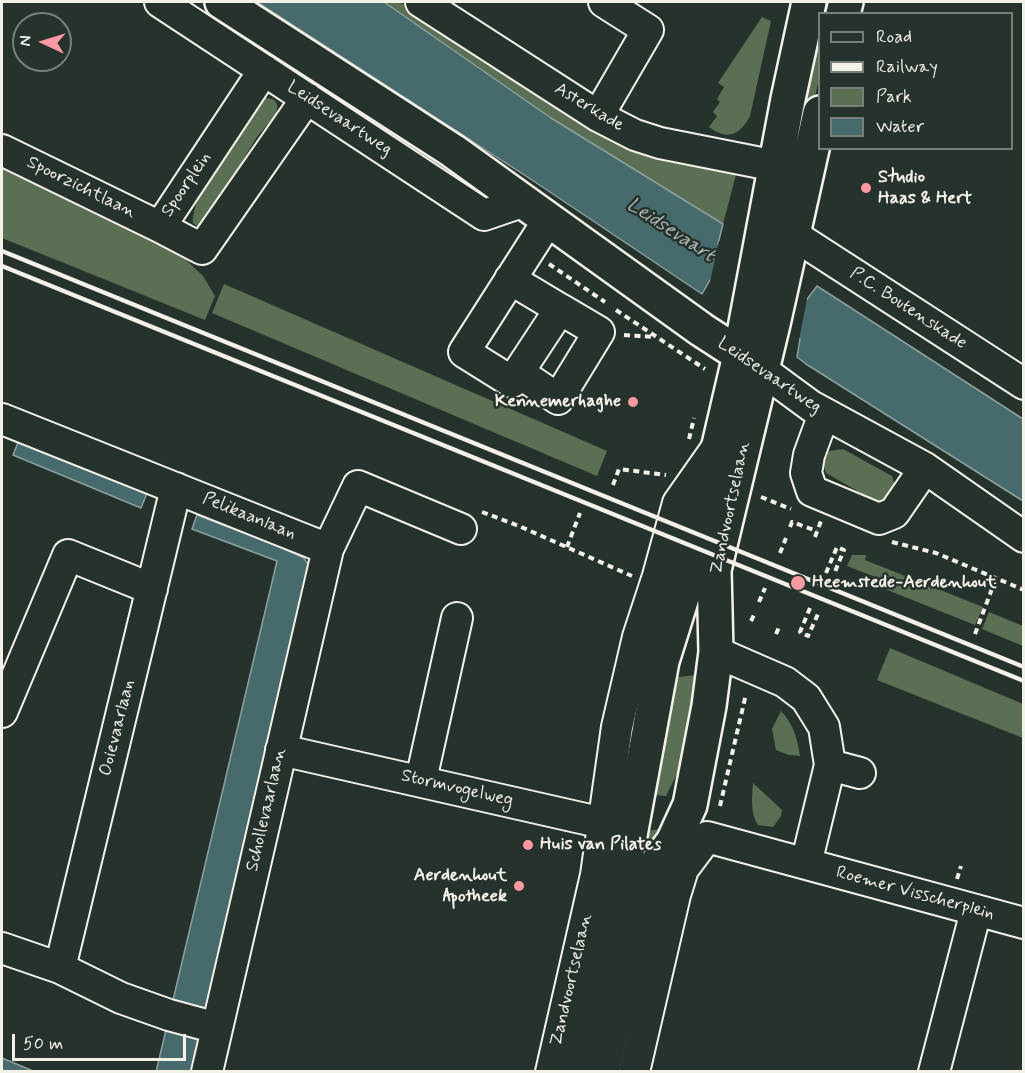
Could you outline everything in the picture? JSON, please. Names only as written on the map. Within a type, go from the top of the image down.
[{"type":"main road","name":"Leidsevaartweg","points":[[222,2],[453,151],[702,330],[751,362]]},
{"type":"main road","name":"Zandvoortselaan","points":[[602,1071],[650,874],[673,842],[690,805],[709,706],[716,652],[714,570],[751,362],[770,274],[765,164],[788,99],[809,2]]},
{"type":"main road","name":"Zandvoortselaan","points":[[770,274],[792,234],[818,117]]},
{"type":"main road","name":"Zandvoortselaan","points":[[575,1071],[624,868],[618,821],[662,661],[688,578],[719,443],[751,362]]},
{"type":"main road","points":[[662,661],[681,646],[694,644],[716,652]]},
{"type":"main road","points":[[618,821],[672,818],[690,805]]},
{"type":"street","name":"Leidsevaartweg","points":[[160,2],[484,215],[522,202]]},
{"type":"street","name":"Asterkade","points":[[421,2],[598,116],[635,135],[660,143],[765,164]]},
{"type":"street","points":[[598,116],[648,30],[604,2]]},
{"type":"street","name":"Spoorplein","points":[[264,70],[160,227],[202,249],[307,98]]},
{"type":"street","name":"Spoorzichtlaan","points":[[2,150],[160,227]]},
{"type":"street","points":[[549,219],[464,352],[512,382],[560,309]]},
{"type":"street","name":"P.C. Boutenskade","points":[[792,234],[1023,384]]},
{"type":"street","points":[[510,279],[599,332],[558,399],[518,372]]},
{"type":"street","name":"Leidsevaartweg","points":[[751,362],[824,414],[926,468],[1023,537]]},
{"type":"street","points":[[824,414],[809,455],[806,473],[812,491],[879,519],[894,513],[926,468]]},
{"type":"street","name":"Pelikaanlaan","points":[[2,420],[328,549]]},
{"type":"street","name":"Zandvoortselaan","points":[[551,1071],[596,875],[597,862],[618,821],[617,728],[638,638],[678,503],[719,443]]},
{"type":"street","points":[[328,549],[358,486],[461,528]]},
{"type":"street","name":"Ooievaarlaan","points":[[60,968],[176,488]]},
{"type":"street","name":"Schollevaarlaan","points":[[207,1071],[212,1027],[328,549]]},
{"type":"street","points":[[2,712],[68,555],[152,589]]},
{"type":"street","points":[[421,780],[457,618]]},
{"type":"street","points":[[716,652],[785,682],[806,698],[824,727],[830,768],[806,864]]},
{"type":"street","name":"Stormvogelweg","points":[[281,750],[618,821]]},
{"type":"street","points":[[830,768],[859,776]]},
{"type":"street","points":[[634,1071],[683,869],[707,837]]},
{"type":"street","name":"Roemer Visscherplein","points":[[707,837],[1023,923]]},
{"type":"street","points":[[934,1071],[976,911]]},
{"type":"street","points":[[2,948],[60,968],[121,998],[212,1027]]},
{"type":"path","points":[[528,250],[705,369]]},
{"type":"path","points":[[599,332],[656,338]]},
{"type":"path","points":[[613,485],[619,469],[655,472]]},
{"type":"path","points":[[461,528],[480,512],[519,526],[643,581],[658,576]]},
{"type":"path","points":[[567,547],[580,513]]},
{"type":"path","points":[[815,537],[821,521]]},
{"type":"path","points":[[790,527],[792,522],[817,531]]},
{"type":"path","points":[[780,553],[786,538]]},
{"type":"path","points":[[826,573],[837,547],[844,550],[834,574]]},
{"type":"path","points":[[975,634],[996,578]]},
{"type":"path","points":[[759,602],[765,588]]},
{"type":"path","points":[[810,608],[800,632],[808,636],[818,614]]},
{"type":"path","points":[[751,621],[755,612]]},
{"type":"path","points":[[776,634],[780,625]]},
{"type":"path","points":[[707,837],[716,825],[742,707],[754,668]]},
{"type":"green space","points":[[377,2],[400,2],[608,137],[737,171],[723,224],[551,118]]},
{"type":"green space","points":[[818,2],[838,2],[835,12],[818,12],[818,83],[809,123],[803,122],[799,89]]},
{"type":"green space","points":[[762,17],[771,21],[750,116],[737,132],[722,134],[709,127],[717,116],[713,112],[720,102],[717,99],[724,87],[718,83]]},
{"type":"green space","points":[[262,98],[275,101],[276,113],[255,140],[209,221],[202,228],[198,227],[193,223],[194,211],[200,195],[220,160]]},
{"type":"green space","points":[[2,164],[180,254],[203,276],[215,296],[205,320],[2,238]]},
{"type":"green space","points":[[224,284],[607,451],[597,476],[212,313]]},
{"type":"green space","points":[[843,449],[892,476],[896,489],[890,502],[880,504],[826,473],[823,464],[829,451]]},
{"type":"green space","points":[[852,555],[866,555],[865,560],[983,607],[975,625],[880,587],[881,579],[847,566]]},
{"type":"green space","points":[[989,612],[1023,626],[1023,646],[982,629]]},
{"type":"green space","points":[[890,648],[1023,704],[1023,738],[877,680]]},
{"type":"green space","points":[[697,675],[701,685],[680,768],[666,796],[655,795],[657,749],[678,677]]},
{"type":"green space","points":[[781,711],[794,732],[800,756],[776,750],[772,729]]},
{"type":"green space","points":[[753,783],[782,810],[781,816],[773,827],[758,825],[755,820],[752,805]]},
{"type":"green space","points":[[671,827],[644,866],[636,833]]},
{"type":"water","name":"Leidsevaart","points":[[257,2],[384,2],[551,118],[723,224],[718,244],[805,302],[817,286],[1023,419],[1023,501],[806,364],[797,357],[800,339],[710,280],[702,294],[532,180]]},
{"type":"water","points":[[19,440],[147,493],[141,508],[13,455]]},
{"type":"water","points":[[197,515],[280,547],[304,558],[309,566],[192,1071],[156,1072],[277,561],[192,529]]},
{"type":"water","points":[[2,1058],[33,1071],[2,1070]]},
{"type":"pier","points":[[719,241],[807,299],[799,340],[710,282]]},
{"type":"railway","points":[[2,251],[1024,667]]},
{"type":"railway","points":[[2,266],[1024,681]]},
{"type":"place","name":"Studio Haas & Hert","points":[[866,188]]},
{"type":"place","name":"Kennemerhaghe","points":[[633,402]]},
{"type":"place","name":"Heemstede-Aerdenhout","points":[[798,583]]},
{"type":"place","name":"Huis van Pilates","points":[[528,845]]},
{"type":"place","name":"Aerdenhout Apotheek","points":[[519,886]]}]
